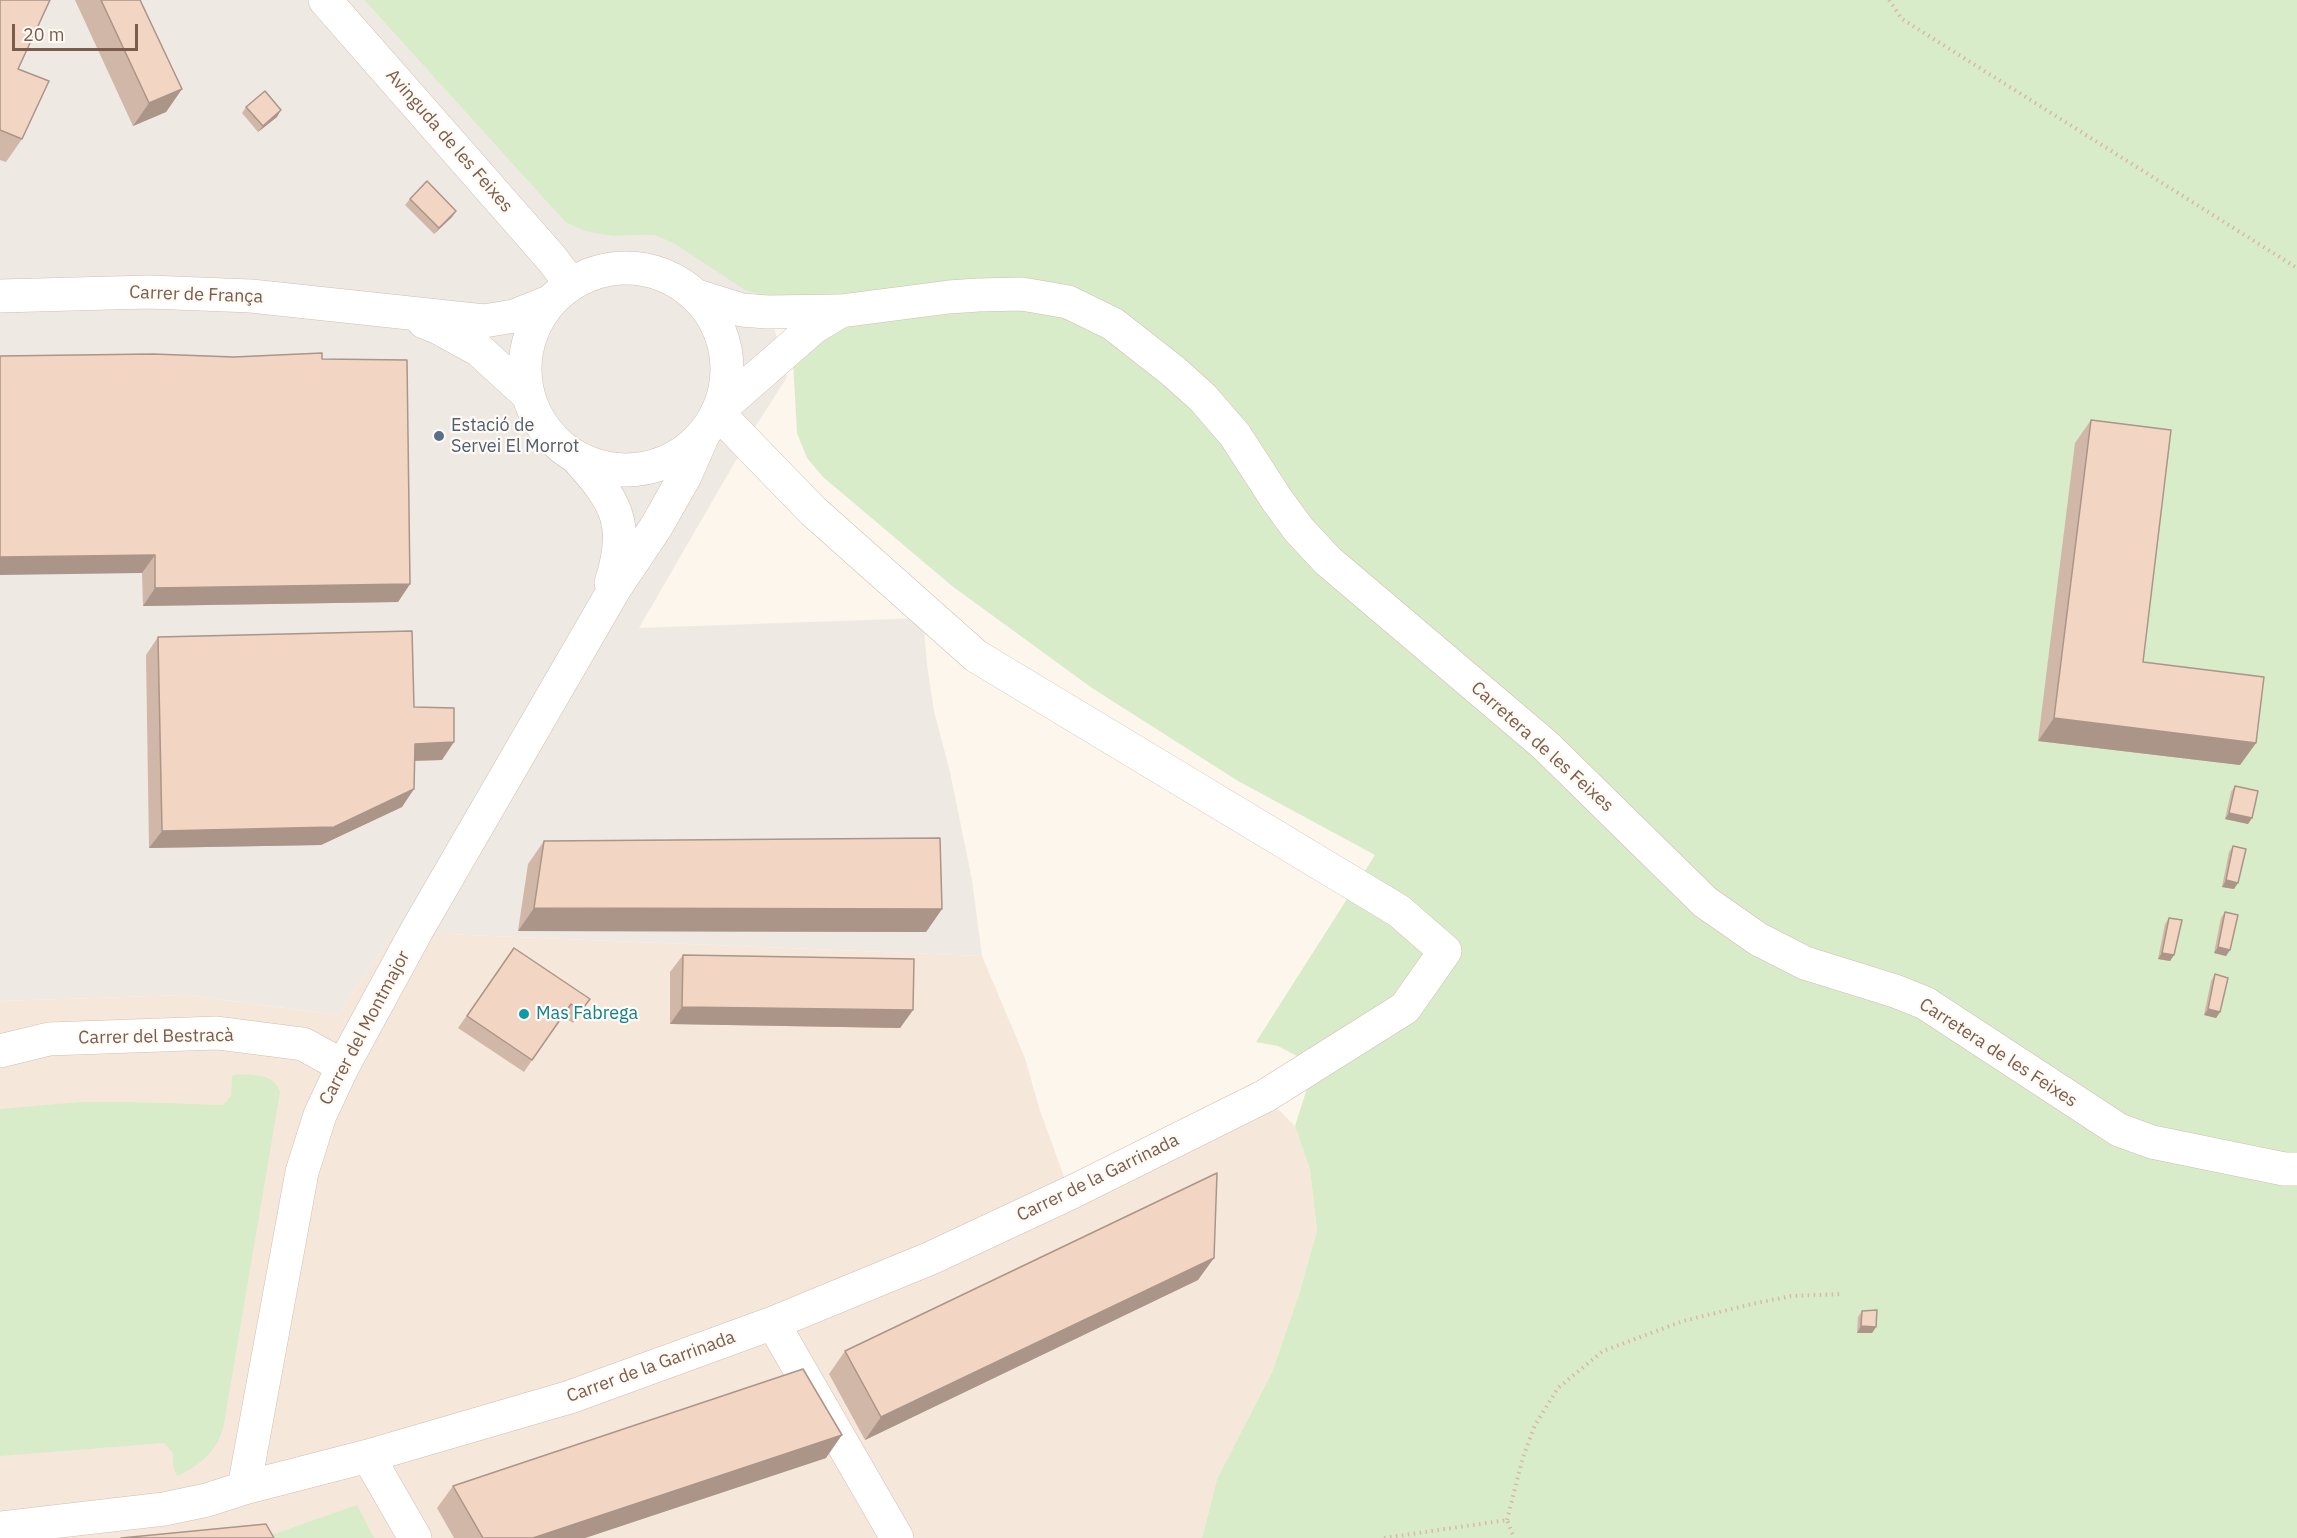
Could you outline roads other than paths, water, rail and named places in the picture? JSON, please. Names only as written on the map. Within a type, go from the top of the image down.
[{"type":"street","name":"Avinguda de les Feixes","points":[[325,0],[545,250],[560,293]]},
{"type":"street","points":[[623,267],[650,270],[675,280],[697,296],[710,312],[720,331],[726,351],[727,372],[724,392],[710,422],[683,452],[658,465],[631,470],[603,467],[577,458],[560,446],[535,414],[527,394],[524,370],[527,345],[535,323],[560,293],[596,272],[623,267]]},
{"type":"street","name":"Carrer de França","points":[[0,296],[149,292],[251,296],[484,321],[514,316],[560,293]]},
{"type":"street","name":"Carretera de les Feixes","points":[[697,296],[742,310],[767,312],[841,311],[949,297],[1022,294],[1068,302],[1113,324],[1173,371],[1203,398],[1235,435],[1299,530],[1328,561],[1545,744],[1705,902],[1732,922],[1758,939],[1805,963],[1895,991],[1925,1004],[2119,1130],[2152,1142],[2284,1169],[2297,1169]]},
{"type":"street","name":"Carrer de França","points":[[391,310],[439,328],[479,350],[527,394]]},
{"type":"street","name":"Carretera de les Feixes","points":[[710,422],[813,327],[841,311]]},
{"type":"street","name":"Carrer del Montmajor","points":[[244,1488],[302,1172],[320,1114],[343,1066],[417,930],[602,611],[656,527],[685,476],[710,422]]},
{"type":"street","name":"Carrer de la Garrinada","points":[[0,1528],[164,1509],[207,1500],[570,1397],[773,1323],[931,1258],[1080,1188],[1265,1096],[1405,1008],[1445,951],[1399,911],[976,656],[813,510],[710,422]]},
{"type":"street","name":"Carrer del Montmajor","points":[[577,458],[602,485],[618,516],[620,540],[617,563],[602,611]]},
{"type":"street","name":"Carrer del Bestracà","points":[[0,1051],[50,1039],[217,1033],[303,1044],[343,1066]]},
{"type":"street","points":[[773,1323],[897,1538]]},
{"type":"street","points":[[368,1456],[415,1538]]},
{"type":"place","name":"Estació de Servei El Morrot","points":[[439,436]]},
{"type":"place","name":"Mas Fabrega","points":[[524,1014]]}]
